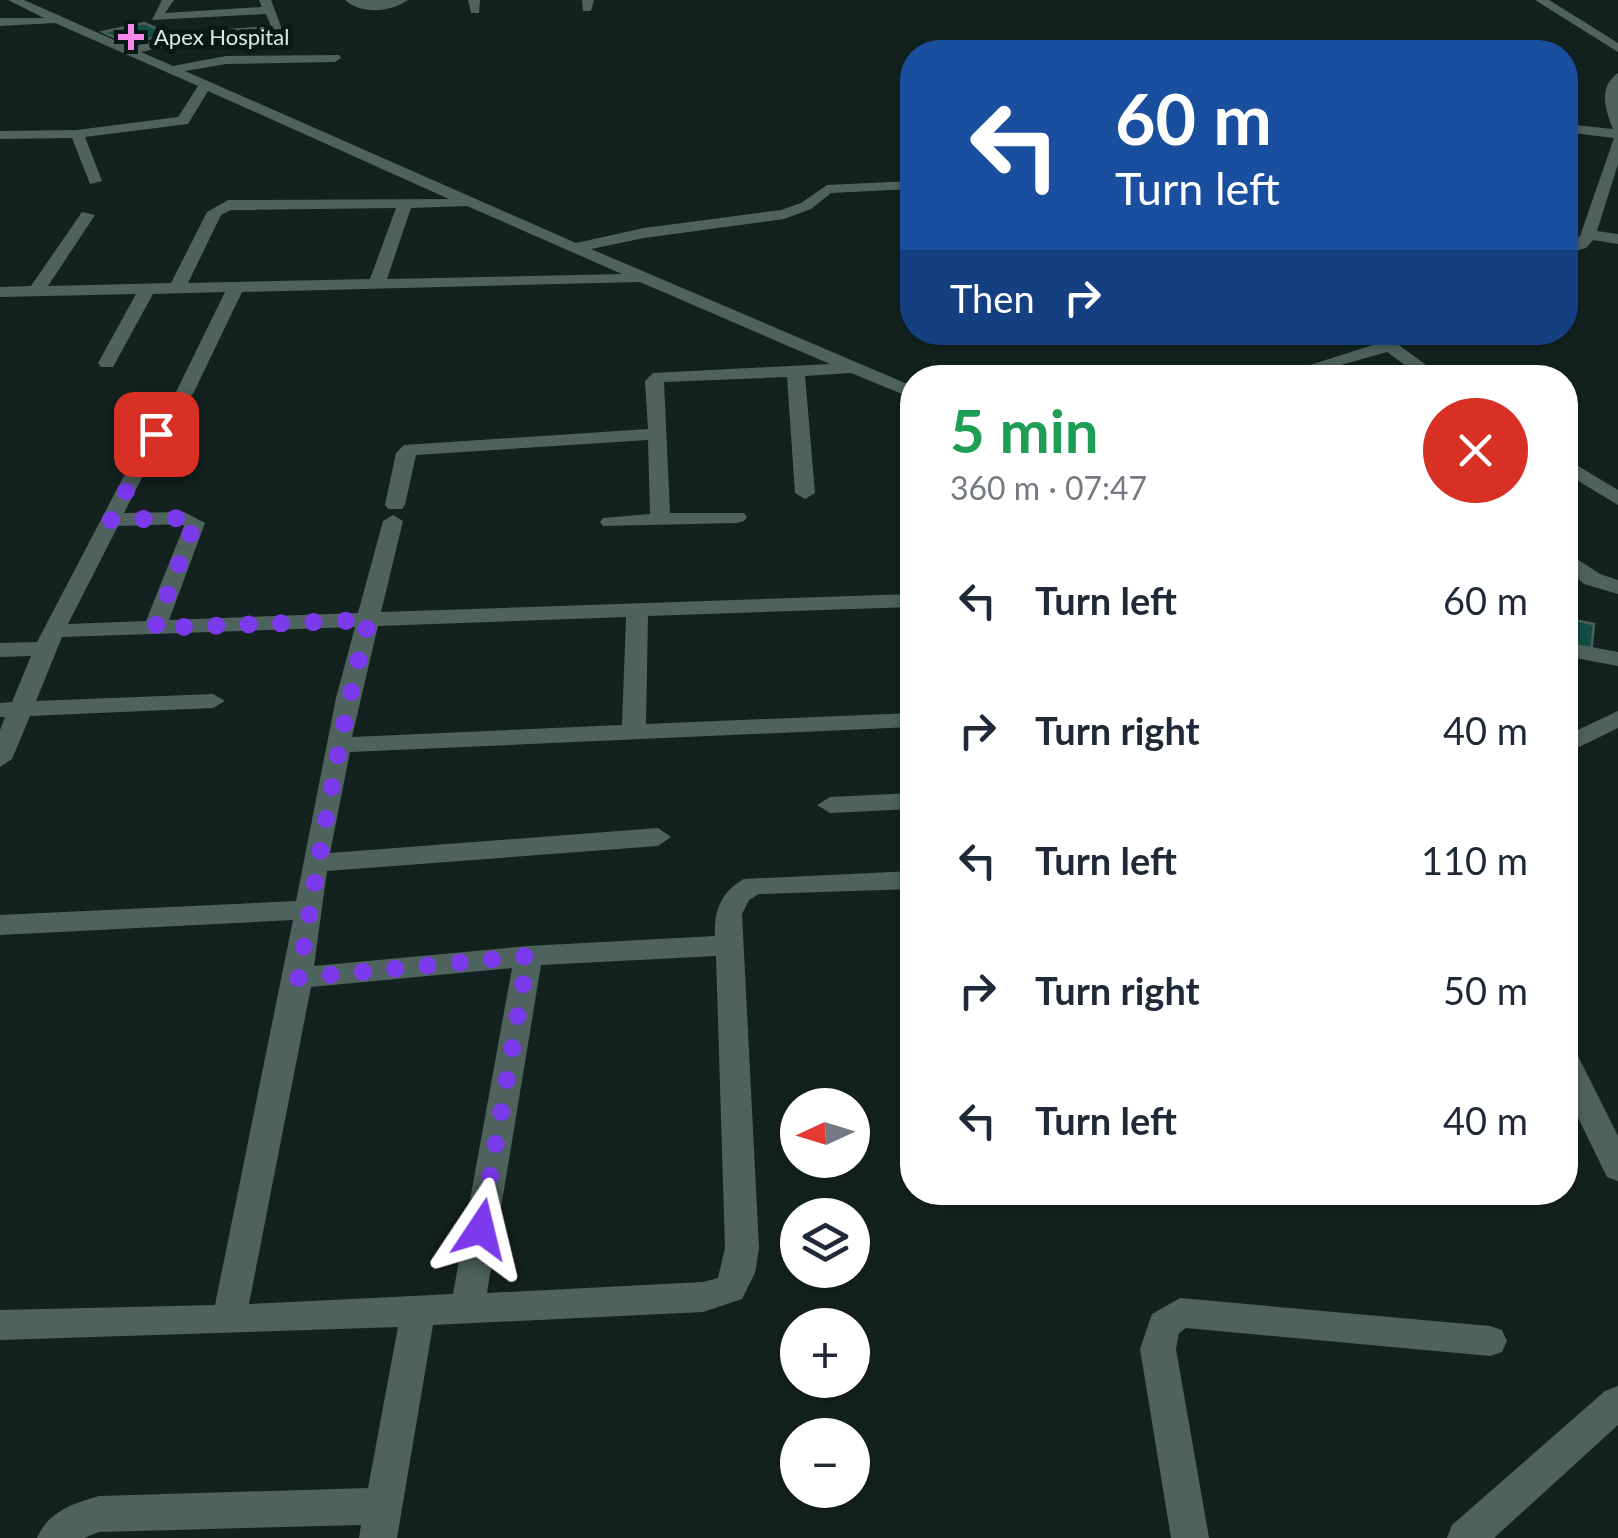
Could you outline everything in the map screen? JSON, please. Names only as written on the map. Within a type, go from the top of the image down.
[{"type":"street","points":[[14,0],[900,389]]},
{"type":"street","points":[[168,0],[154,14],[197,35]]},
{"type":"street","points":[[351,0],[356,6],[364,6],[402,0]]},
{"type":"street","points":[[1541,0],[1618,48]]},
{"type":"street","points":[[129,51],[197,35],[279,29],[268,5],[160,19]]},
{"type":"street","points":[[0,22],[60,21]]},
{"type":"street","points":[[172,70],[226,60],[335,58]]},
{"type":"street","points":[[1578,247],[1588,235],[1614,169],[1618,134],[1610,96],[1618,77]]},
{"type":"street","points":[[1,136],[77,134],[183,121],[205,84]]},
{"type":"street","points":[[1578,129],[1618,134]]},
{"type":"street","points":[[1578,135],[1592,131]]},
{"type":"street","points":[[77,134],[95,181]]},
{"type":"street","points":[[574,248],[644,233],[784,214],[806,206],[827,189],[900,186]]},
{"type":"street","points":[[176,289],[220,207],[241,203],[472,203]]},
{"type":"street","points":[[377,284],[404,203]]},
{"type":"street","points":[[36,291],[86,214]]},
{"type":"street","points":[[1588,235],[1618,239]]},
{"type":"street","points":[[0,292],[644,278]]},
{"type":"street","points":[[0,759],[10,710],[236,288]]},
{"type":"street","points":[[108,364],[147,290]]},
{"type":"street","points":[[1320,365],[1389,346],[1416,365]]},
{"type":"street","points":[[660,520],[654,381],[658,377],[854,368]]},
{"type":"street","points":[[796,371],[805,493]]},
{"type":"street","points":[[230,1320],[298,978],[315,863],[348,698],[406,453],[411,449],[658,434]]},
{"type":"street","points":[[1578,473],[1618,500]]},
{"type":"street","points":[[610,522],[737,517]]},
{"type":"street","points":[[111,520],[184,518],[195,522],[155,628]]},
{"type":"street","points":[[1578,568],[1592,579],[1618,587]]},
{"type":"street","points":[[0,650],[155,628],[900,600]]},
{"type":"street","points":[[634,733],[637,611]]},
{"type":"street","points":[[1578,651],[1618,659]]},
{"type":"street","points":[[10,710],[213,702]]},
{"type":"street","points":[[1578,739],[1618,718]]},
{"type":"street","points":[[341,745],[900,721]]},
{"type":"street","points":[[830,805],[900,802]]},
{"type":"street","points":[[315,863],[658,837]]},
{"type":"street","points":[[0,1325],[230,1320],[704,1297],[730,1289],[738,1274],[742,1248],[728,914],[739,894],[754,885],[900,880]]},
{"type":"street","points":[[0,925],[308,910]]},
{"type":"street","points":[[298,978],[528,956],[730,946]]},
{"type":"street","points":[[468,1307],[528,956]]},
{"type":"street","points":[[1578,1086],[1618,1168]]},
{"type":"street","points":[[56,1538],[75,1521],[99,1514],[380,1522],[418,1309]]},
{"type":"street","points":[[1190,1538],[1158,1349],[1164,1325],[1180,1312],[1490,1341]]},
{"type":"street","points":[[1466,1538],[1618,1402]]},
{"type":"building","points":[[144,23],[169,34],[128,44],[103,32]]},
{"type":"building","points":[[1578,621],[1594,624],[1591,653],[1578,650]]},
{"type":"place","name":"Apex Hospital","points":[[131,37]]},
{"type":"route","points":[[156,434],[111,520],[184,518],[195,522],[155,628],[369,620],[348,698],[315,863],[298,978],[528,956],[481,1229]]}]
